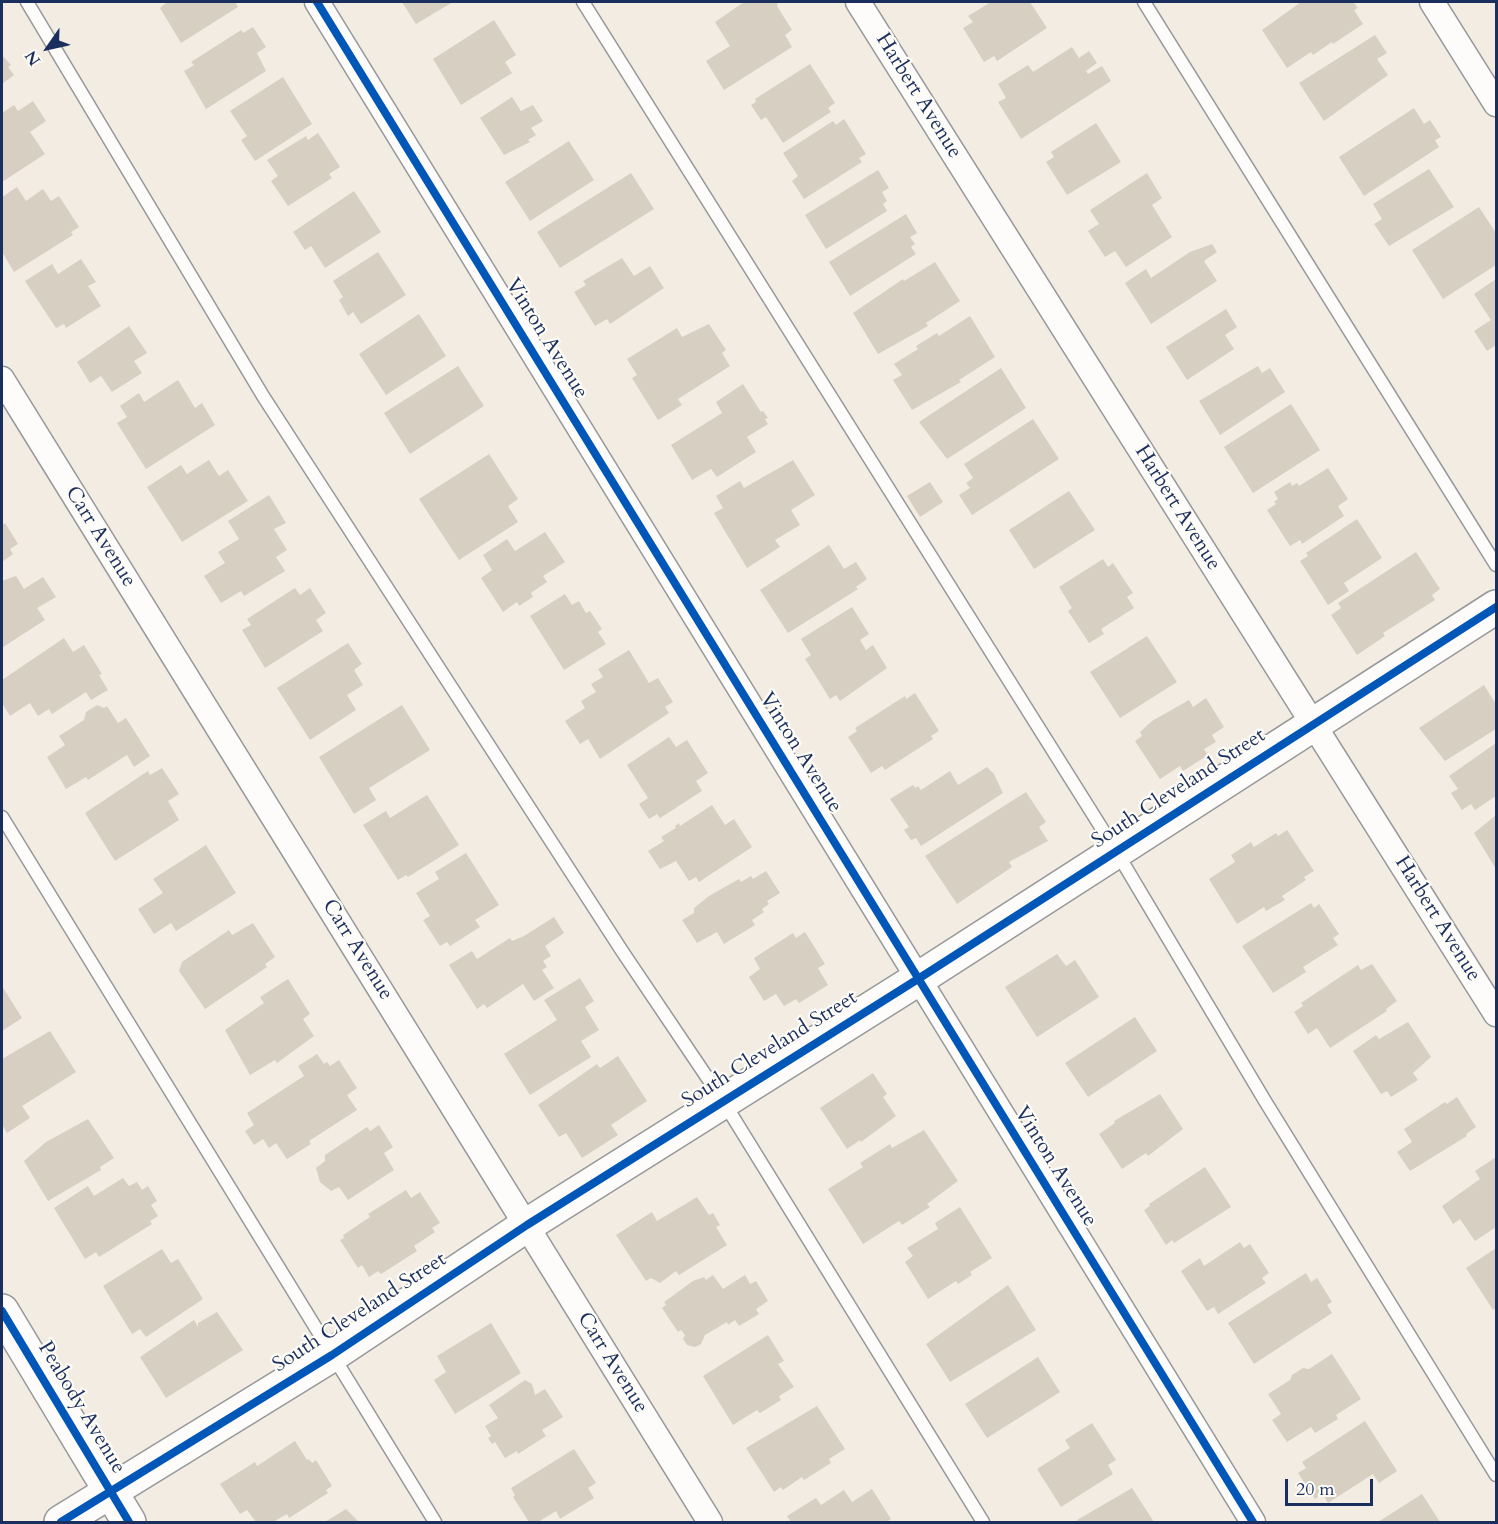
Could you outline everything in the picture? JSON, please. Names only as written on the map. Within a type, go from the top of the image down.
[{"type":"main road","name":"South Cleveland Street","points":[[61,1522],[332,1355],[527,1225],[918,979],[1497,607]]},
{"type":"main road","name":"Peabody Avenue","points":[[2,1311],[129,1522]]},
{"type":"street","name":"Vinton Avenue","points":[[317,2],[1253,1522]]},
{"type":"street","points":[[1432,2],[1497,104]]},
{"type":"street","name":"Harbert Avenue","points":[[862,3],[1497,1014]]},
{"type":"street","name":"Carr Avenue","points":[[2,379],[710,1522]]},
{"type":"lane","points":[[27,2],[263,396],[622,951],[723,1101],[983,1522]]},
{"type":"lane","points":[[583,2],[1116,851],[1264,1101],[1497,1474]]},
{"type":"lane","points":[[1144,2],[1497,565]]},
{"type":"lane","points":[[2,817],[435,1522]]},
{"type":"building","points":[[167,2],[235,2],[238,7],[181,43],[160,8]]},
{"type":"building","points":[[402,2],[453,2],[416,24]]},
{"type":"building","points":[[744,2],[778,2],[777,6],[792,30],[785,35],[792,47],[724,90],[706,61],[730,46],[715,22]]},
{"type":"building","points":[[991,2],[1030,2],[1047,28],[997,61],[994,56],[984,62],[963,28],[973,22],[968,16]]},
{"type":"building","points":[[1301,2],[1353,2],[1358,8],[1354,10],[1363,24],[1333,44],[1332,42],[1313,55],[1311,52],[1287,68],[1262,30]]},
{"type":"building","points":[[494,20],[516,55],[505,62],[512,73],[461,105],[433,59]]},
{"type":"building","points":[[253,27],[266,47],[257,53],[266,71],[206,109],[184,71],[194,65],[191,62],[241,30],[243,33]]},
{"type":"building","points":[[1375,35],[1387,53],[1377,59],[1388,75],[1324,121],[1299,83]]},
{"type":"building","points":[[1072,47],[1079,58],[1089,51],[1097,63],[1086,71],[1088,74],[1102,66],[1111,81],[1021,139],[998,102],[1006,98],[998,84],[1028,65],[1033,72]]},
{"type":"building","points":[[2,55],[11,65],[8,67],[14,75],[2,84]]},
{"type":"building","points":[[810,64],[835,103],[828,108],[831,112],[783,143],[766,117],[761,120],[751,105],[756,102],[755,99]]},
{"type":"building","points":[[283,77],[312,124],[255,161],[241,140],[247,136],[230,111]]},
{"type":"building","points":[[512,97],[521,111],[533,105],[543,121],[531,128],[536,135],[528,140],[530,142],[504,155],[480,118]]},
{"type":"building","points":[[33,101],[46,121],[30,132],[45,154],[2,182],[2,113],[14,105],[18,111]]},
{"type":"building","points":[[1414,108],[1424,124],[1430,120],[1441,137],[1435,140],[1439,147],[1364,196],[1339,157]]},
{"type":"building","points":[[844,119],[866,154],[859,158],[862,162],[804,199],[792,181],[798,176],[783,153],[833,121],[836,125]]},
{"type":"building","points":[[1096,123],[1121,162],[1067,195],[1046,162],[1054,157],[1051,152]]},
{"type":"building","points":[[318,133],[340,167],[329,174],[332,178],[288,206],[271,181],[278,176],[267,160],[306,136],[308,140]]},
{"type":"building","points":[[569,141],[594,180],[530,221],[505,182]]},
{"type":"building","points":[[1429,169],[1454,207],[1389,246],[1374,224],[1382,219],[1373,204]]},
{"type":"building","points":[[878,170],[889,188],[882,192],[887,201],[883,204],[887,211],[826,249],[805,215]]},
{"type":"building","points":[[631,173],[654,209],[560,268],[537,232]]},
{"type":"building","points":[[1147,173],[1162,198],[1152,205],[1172,237],[1126,267],[1115,251],[1105,257],[1088,231],[1099,224],[1090,210]]},
{"type":"building","points":[[17,187],[26,201],[43,189],[51,201],[59,196],[79,227],[71,232],[73,235],[14,272],[2,252],[2,197]]},
{"type":"building","points":[[354,191],[381,232],[325,268],[311,246],[305,250],[293,232]]},
{"type":"building","points":[[1479,207],[1496,233],[1496,265],[1443,299],[1412,250]]},
{"type":"building","points":[[906,214],[917,233],[910,237],[915,244],[911,247],[916,254],[850,296],[829,262]]},
{"type":"building","points":[[1212,244],[1217,252],[1204,261],[1217,281],[1151,324],[1125,283],[1146,269],[1151,278],[1190,252]]},
{"type":"building","points":[[378,252],[406,295],[361,324],[353,312],[348,316],[339,300],[343,297],[333,281]]},
{"type":"building","points":[[622,258],[634,276],[650,266],[664,288],[610,324],[607,319],[595,326],[574,292],[586,285],[583,281]]},
{"type":"building","points":[[81,259],[96,282],[88,286],[101,306],[66,328],[64,324],[56,328],[25,281],[52,264],[58,274]]},
{"type":"building","points":[[935,262],[960,301],[926,323],[928,326],[878,354],[853,313],[903,279],[904,281]]},
{"type":"building","points":[[1496,279],[1496,345],[1487,351],[1474,331],[1491,320],[1474,294]]},
{"type":"building","points":[[1226,309],[1237,327],[1225,335],[1234,349],[1187,380],[1166,347]]},
{"type":"building","points":[[419,314],[446,356],[386,395],[359,354]]},
{"type":"building","points":[[970,316],[995,357],[959,380],[961,382],[912,410],[893,380],[902,375],[894,364],[918,349],[916,346],[937,333],[939,336]]},
{"type":"building","points":[[709,324],[726,350],[722,353],[730,366],[678,399],[682,405],[658,420],[632,378],[637,375],[627,359],[677,328],[682,337]]},
{"type":"building","points":[[129,326],[147,353],[134,361],[142,373],[112,392],[101,376],[90,383],[77,362]]},
{"type":"building","points":[[458,366],[484,406],[410,454],[384,413]]},
{"type":"building","points":[[1258,366],[1262,373],[1270,368],[1285,392],[1220,435],[1199,401]]},
{"type":"building","points":[[1001,368],[1026,408],[947,459],[919,422]]},
{"type":"building","points":[[178,380],[195,408],[202,403],[215,425],[146,469],[117,423],[127,417],[120,406],[139,393],[144,402]]},
{"type":"building","points":[[743,384],[761,412],[763,411],[768,418],[765,419],[768,424],[747,437],[756,452],[717,477],[711,469],[692,480],[671,445],[722,413],[716,402]]},
{"type":"building","points":[[1291,404],[1320,450],[1253,493],[1224,447]]},
{"type":"building","points":[[1033,419],[1059,459],[972,515],[959,495],[970,488],[966,483],[973,478],[964,464]]},
{"type":"building","points":[[489,454],[518,499],[508,506],[518,522],[459,560],[419,499]]},
{"type":"building","points":[[209,460],[219,476],[228,470],[248,501],[182,542],[147,487],[181,465],[187,474]]},
{"type":"building","points":[[793,460],[815,495],[791,510],[800,525],[775,540],[780,547],[747,568],[714,513],[723,508],[716,496],[740,481],[744,488]]},
{"type":"building","points":[[1328,468],[1348,499],[1338,506],[1344,516],[1302,544],[1300,540],[1290,546],[1267,510],[1276,504],[1274,502],[1278,499],[1274,492],[1290,482],[1292,486],[1297,483],[1299,486]]},
{"type":"building","points":[[930,482],[943,502],[920,517],[907,496]]},
{"type":"building","points":[[1069,491],[1095,530],[1034,569],[1009,530]]},
{"type":"building","points":[[269,495],[286,523],[274,529],[287,550],[276,557],[285,571],[244,596],[241,591],[221,603],[204,576],[225,563],[218,552],[239,539],[228,521]]},
{"type":"building","points":[[1357,519],[1382,558],[1344,583],[1349,591],[1328,605],[1300,561],[1308,556],[1306,553]]},
{"type":"building","points":[[5,523],[18,544],[10,549],[13,554],[2,562],[2,525]]},
{"type":"building","points":[[545,532],[565,562],[543,576],[547,582],[531,593],[533,597],[519,606],[517,602],[503,612],[481,578],[492,570],[483,555],[507,539],[515,551]]},
{"type":"building","points":[[829,545],[844,569],[856,562],[867,579],[856,587],[858,589],[788,633],[760,590]]},
{"type":"building","points":[[1416,552],[1440,589],[1432,595],[1435,600],[1383,633],[1385,636],[1357,655],[1331,615],[1341,608],[1338,603]]},
{"type":"building","points":[[1103,559],[1108,567],[1113,563],[1133,593],[1127,597],[1134,608],[1101,629],[1104,634],[1089,643],[1068,611],[1072,608],[1059,587]]},
{"type":"building","points":[[16,576],[24,589],[43,577],[56,597],[37,608],[45,620],[3,647],[2,581]]},
{"type":"building","points":[[295,588],[300,595],[310,588],[326,613],[316,620],[323,631],[265,668],[242,630],[251,625],[247,619]]},
{"type":"building","points":[[565,594],[572,605],[579,601],[586,613],[590,611],[602,629],[598,632],[606,644],[564,670],[530,616]]},
{"type":"building","points":[[852,607],[869,634],[860,640],[866,650],[873,645],[887,668],[840,701],[836,695],[830,699],[805,659],[811,655],[801,639]]},
{"type":"building","points":[[1147,636],[1177,682],[1120,718],[1090,672]]},
{"type":"building","points":[[64,638],[73,652],[84,645],[102,674],[99,675],[108,690],[91,700],[86,692],[52,714],[49,709],[38,716],[30,703],[10,716],[2,703],[2,680]]},
{"type":"building","points":[[348,643],[362,664],[354,670],[363,685],[347,695],[356,710],[310,740],[277,688]]},
{"type":"building","points":[[629,650],[649,683],[658,678],[673,702],[665,707],[669,713],[600,759],[588,739],[580,744],[565,721],[585,708],[581,701],[596,692],[591,684],[603,677],[598,669]]},
{"type":"building","points":[[1484,685],[1496,704],[1496,729],[1445,761],[1419,728]]},
{"type":"building","points":[[915,693],[939,731],[931,736],[933,739],[885,770],[882,766],[871,773],[848,737],[857,731],[855,728],[905,696],[906,699]]},
{"type":"building","points":[[1206,698],[1224,727],[1212,735],[1216,742],[1204,749],[1208,755],[1183,771],[1180,766],[1160,779],[1135,741],[1142,736],[1140,732],[1152,721],[1189,700],[1193,707]]},
{"type":"building","points":[[97,705],[104,708],[107,706],[118,723],[126,718],[150,756],[134,767],[127,755],[88,780],[86,777],[66,789],[47,757],[65,745],[59,736],[84,720],[86,712]]},
{"type":"building","points":[[402,705],[430,750],[369,788],[376,800],[354,814],[319,757]]},
{"type":"building","points":[[669,737],[676,747],[687,740],[708,773],[696,781],[702,791],[660,818],[657,814],[649,819],[639,804],[648,798],[627,765]]},
{"type":"building","points":[[1496,743],[1496,796],[1475,810],[1471,804],[1462,810],[1451,793],[1458,789],[1449,776]]},
{"type":"building","points":[[987,767],[994,774],[1003,793],[921,846],[916,838],[911,840],[904,830],[909,827],[890,799],[913,785],[915,788],[918,786],[921,790],[950,771],[958,785]]},
{"type":"building","points":[[162,768],[179,794],[168,801],[179,820],[115,861],[85,813],[148,771],[150,775]]},
{"type":"building","points":[[1026,792],[1046,822],[1039,827],[1048,841],[1009,862],[1012,867],[957,904],[925,856]]},
{"type":"building","points":[[427,795],[459,845],[408,877],[406,875],[398,880],[363,825],[386,811],[390,818]]},
{"type":"building","points":[[712,805],[725,825],[734,819],[752,847],[699,882],[696,877],[689,881],[676,861],[660,869],[648,851],[664,841],[661,837],[676,828],[675,826],[679,823],[680,826]]},
{"type":"building","points":[[1496,815],[1496,869],[1474,833]]},
{"type":"building","points":[[1287,830],[1314,871],[1304,877],[1306,880],[1282,896],[1285,900],[1266,911],[1264,907],[1237,924],[1209,879],[1235,862],[1231,855],[1251,842],[1254,847],[1276,833],[1278,836]]},
{"type":"building","points":[[206,845],[236,893],[176,931],[171,923],[154,934],[138,909],[163,893],[153,879]]},
{"type":"building","points":[[466,853],[499,905],[475,920],[480,927],[450,946],[447,942],[440,946],[423,920],[430,916],[416,893],[439,879],[435,872]]},
{"type":"building","points":[[766,871],[780,893],[767,901],[769,904],[762,909],[764,912],[752,920],[755,925],[724,944],[717,932],[697,943],[682,920],[694,913],[694,908],[709,896],[739,879],[741,882],[751,876],[753,879]]},
{"type":"building","points":[[1311,903],[1314,908],[1319,904],[1339,934],[1333,938],[1338,945],[1303,967],[1306,972],[1273,993],[1242,946]]},
{"type":"building","points":[[554,917],[564,933],[545,946],[551,956],[543,961],[547,967],[542,970],[554,988],[534,1001],[523,984],[487,1008],[484,1004],[477,1009],[449,965],[472,951],[477,959],[510,938],[512,941],[524,936]]},
{"type":"building","points":[[253,923],[275,957],[265,964],[267,967],[205,1009],[179,971],[182,962],[229,930],[232,935]]},
{"type":"building","points":[[805,932],[825,964],[818,968],[828,985],[799,1003],[796,999],[784,1006],[776,994],[764,1001],[749,977],[760,969],[754,958],[793,933],[796,938]]},
{"type":"building","points":[[1057,954],[1066,966],[1075,960],[1099,997],[1037,1037],[1005,987]]},
{"type":"building","points":[[1372,964],[1397,1001],[1386,1009],[1387,1011],[1330,1048],[1317,1028],[1308,1034],[1294,1012],[1303,1006],[1301,1003],[1358,965],[1361,970]]},
{"type":"building","points":[[580,978],[594,1001],[585,1007],[599,1030],[581,1041],[591,1057],[530,1095],[504,1054],[557,1020],[544,1000]]},
{"type":"building","points":[[288,979],[310,1014],[303,1019],[314,1036],[277,1063],[275,1060],[250,1075],[225,1030],[264,1003],[260,997]]},
{"type":"building","points":[[2,986],[22,1018],[2,1031]]},
{"type":"building","points":[[1135,1017],[1157,1051],[1088,1097],[1065,1063]]},
{"type":"building","points":[[1408,1022],[1431,1057],[1413,1073],[1418,1080],[1391,1097],[1387,1091],[1381,1094],[1353,1051],[1376,1035],[1379,1039]]},
{"type":"building","points":[[50,1031],[76,1072],[22,1106],[30,1118],[7,1133],[2,1124],[2,1059]]},
{"type":"building","points":[[317,1054],[324,1064],[327,1062],[330,1066],[339,1060],[357,1088],[347,1095],[357,1110],[309,1141],[311,1144],[287,1159],[276,1143],[269,1148],[263,1139],[254,1145],[245,1131],[254,1125],[247,1113],[304,1076],[298,1066]]},
{"type":"building","points":[[618,1056],[647,1101],[611,1125],[618,1135],[582,1158],[566,1133],[559,1137],[538,1105],[597,1064],[600,1068]]},
{"type":"building","points":[[873,1073],[887,1094],[883,1097],[896,1116],[861,1142],[860,1140],[847,1149],[820,1108]]},
{"type":"building","points":[[1160,1094],[1183,1129],[1148,1156],[1146,1153],[1122,1169],[1099,1134],[1115,1123],[1114,1121]]},
{"type":"building","points":[[1457,1097],[1476,1127],[1466,1134],[1467,1136],[1410,1171],[1397,1152],[1412,1142],[1404,1129],[1445,1102],[1447,1104]]},
{"type":"building","points":[[88,1119],[114,1158],[100,1167],[101,1170],[48,1201],[24,1161],[46,1142]]},
{"type":"building","points":[[379,1125],[393,1147],[384,1153],[394,1170],[348,1200],[339,1187],[331,1191],[320,1182],[316,1168],[325,1161],[325,1155],[367,1127],[370,1131]]},
{"type":"building","points":[[924,1130],[958,1181],[927,1204],[930,1207],[902,1225],[899,1221],[863,1244],[828,1189],[863,1167],[860,1163],[890,1144],[892,1148]]},
{"type":"building","points":[[1496,1157],[1496,1227],[1475,1241],[1460,1219],[1453,1224],[1442,1206],[1480,1179],[1475,1171]]},
{"type":"building","points":[[1205,1167],[1231,1207],[1174,1243],[1172,1240],[1166,1245],[1144,1210],[1150,1206],[1149,1204]]},
{"type":"building","points":[[123,1178],[129,1186],[137,1182],[142,1190],[148,1186],[157,1201],[151,1205],[158,1216],[150,1221],[152,1224],[99,1257],[96,1252],[85,1259],[54,1208],[88,1186],[94,1196]]},
{"type":"building","points":[[406,1190],[411,1198],[420,1192],[440,1223],[432,1228],[435,1232],[414,1246],[417,1251],[381,1274],[378,1271],[369,1277],[362,1265],[358,1268],[340,1240],[344,1238],[343,1235],[370,1217],[368,1214]]},
{"type":"building","points":[[697,1197],[709,1215],[713,1213],[720,1225],[716,1227],[727,1245],[679,1275],[676,1271],[660,1283],[651,1278],[646,1281],[616,1235],[652,1212],[657,1221]]},
{"type":"building","points":[[960,1207],[992,1258],[970,1272],[972,1275],[958,1284],[956,1281],[928,1299],[905,1262],[913,1256],[907,1248],[938,1229],[935,1223]]},
{"type":"building","points":[[1240,1242],[1244,1248],[1250,1244],[1269,1273],[1262,1278],[1266,1283],[1218,1314],[1214,1307],[1207,1311],[1181,1271],[1200,1258],[1204,1266]]},
{"type":"building","points":[[1496,1248],[1496,1308],[1493,1310],[1466,1268]]},
{"type":"building","points":[[162,1249],[171,1263],[178,1259],[203,1299],[146,1337],[140,1329],[132,1334],[103,1286]]},
{"type":"building","points":[[1306,1273],[1311,1282],[1317,1278],[1332,1302],[1327,1305],[1332,1313],[1254,1364],[1228,1323]]},
{"type":"building","points":[[713,1275],[723,1289],[745,1275],[750,1284],[756,1281],[768,1301],[756,1309],[759,1314],[739,1326],[735,1320],[728,1325],[727,1322],[705,1335],[701,1344],[695,1347],[687,1345],[683,1339],[685,1335],[681,1330],[678,1332],[662,1308],[666,1305],[664,1302],[693,1281],[704,1277],[706,1280]]},
{"type":"building","points":[[1008,1285],[1036,1330],[950,1382],[926,1344]]},
{"type":"building","points":[[217,1312],[243,1350],[166,1398],[140,1357],[194,1320],[198,1327],[198,1323]]},
{"type":"building","points":[[491,1323],[521,1373],[455,1414],[434,1380],[446,1372],[437,1356]]},
{"type":"building","points":[[768,1335],[784,1361],[778,1364],[794,1387],[779,1396],[781,1400],[760,1413],[757,1410],[733,1425],[703,1376]]},
{"type":"building","points":[[1332,1354],[1361,1399],[1336,1415],[1338,1419],[1315,1433],[1311,1427],[1287,1442],[1272,1420],[1281,1414],[1268,1394],[1290,1380],[1292,1375],[1303,1368],[1309,1369]]},
{"type":"building","points":[[1038,1357],[1060,1392],[987,1438],[965,1404]]},
{"type":"building","points":[[525,1380],[532,1384],[535,1395],[545,1389],[563,1417],[542,1430],[546,1436],[518,1454],[517,1451],[505,1458],[495,1442],[492,1444],[488,1438],[491,1436],[485,1426],[498,1418],[489,1405]]},
{"type":"building","points":[[817,1406],[845,1449],[829,1459],[831,1463],[804,1480],[802,1477],[783,1490],[781,1487],[774,1492],[746,1448]]},
{"type":"building","points":[[1365,1421],[1397,1471],[1379,1483],[1373,1474],[1328,1503],[1323,1494],[1315,1499],[1298,1473],[1306,1468],[1302,1462]]},
{"type":"building","points":[[1092,1423],[1116,1460],[1108,1465],[1113,1474],[1061,1507],[1037,1469],[1070,1448],[1065,1440]]},
{"type":"building","points":[[295,1441],[307,1460],[309,1459],[312,1463],[316,1460],[332,1486],[326,1490],[328,1493],[289,1518],[287,1514],[273,1522],[256,1522],[247,1510],[240,1514],[220,1484],[255,1462],[257,1466]]},
{"type":"building","points":[[574,1449],[596,1483],[588,1488],[594,1498],[560,1519],[556,1511],[538,1522],[529,1522],[513,1497],[515,1495],[511,1488]]},
{"type":"building","points":[[1132,1488],[1154,1522],[1079,1522],[1077,1520]]},
{"type":"building","points":[[872,1489],[891,1519],[886,1522],[791,1522],[787,1516],[816,1498],[821,1505],[844,1490],[852,1502]]},
{"type":"building","points":[[1422,1494],[1440,1522],[1378,1522]]},
{"type":"building","points":[[346,1509],[359,1522],[325,1522]]},
{"type":"cycle path","points":[[317,2],[1253,1522]]},
{"type":"cycle path","points":[[61,1522],[332,1355],[527,1225],[918,979],[1496,607]]},
{"type":"cycle path","points":[[2,1311],[129,1522]]}]
